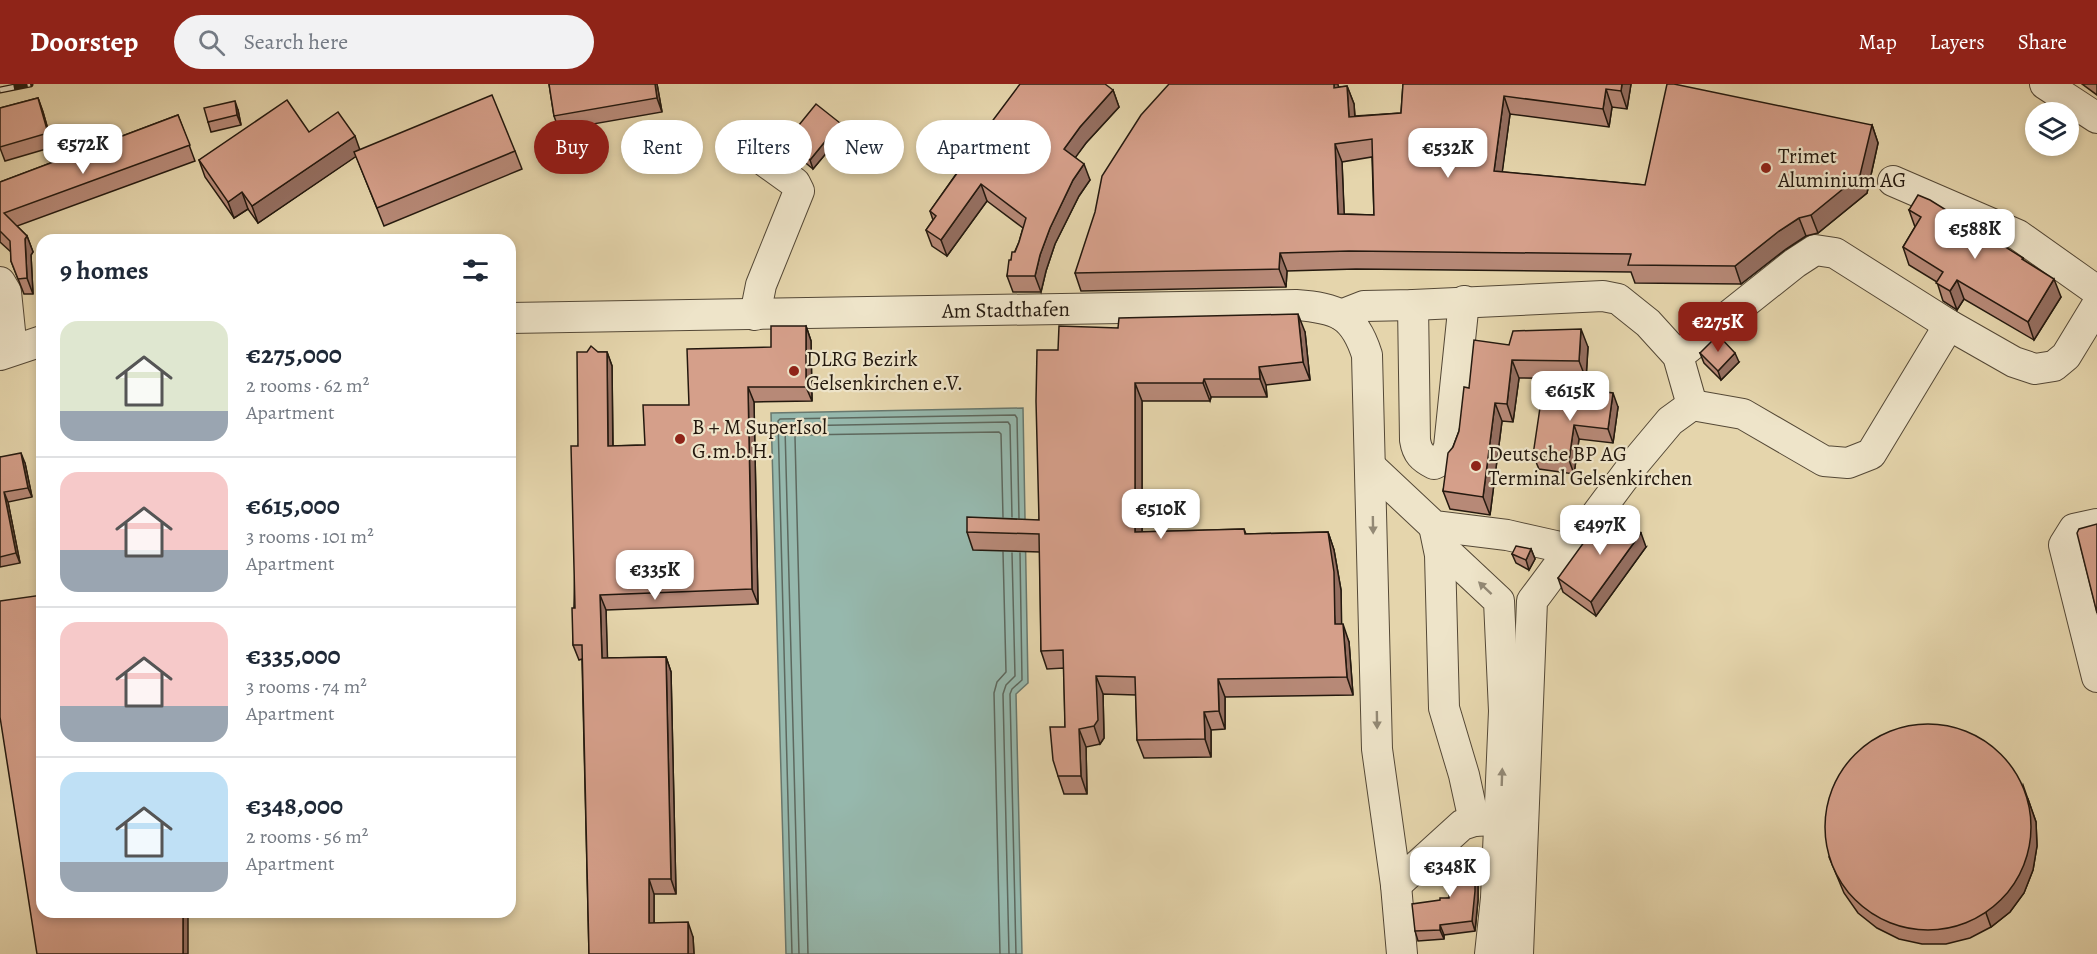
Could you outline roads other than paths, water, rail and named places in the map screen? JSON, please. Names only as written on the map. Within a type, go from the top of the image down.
[{"type":"street","points":[[2048,85],[2097,118]]},
{"type":"street","points":[[755,315],[761,285],[799,190],[795,183],[782,174]]},
{"type":"street","points":[[1893,181],[2018,236],[2097,291]]},
{"type":"street","points":[[1678,356],[1795,263],[1815,250],[1835,253],[1949,325],[2014,362],[2035,369],[2054,366],[2066,356],[2097,305]]},
{"type":"street","points":[[0,282],[6,292],[3,339]]},
{"type":"street","points":[[1341,315],[1364,306],[1602,296],[1618,299],[1648,322],[1678,356],[1692,405]]},
{"type":"street","points":[[1413,305],[1415,440],[1417,450],[1423,459],[1434,464],[1444,459],[1449,447],[1464,301]]},
{"type":"street","name":"Am Stadthafen","points":[[516,318],[1296,305],[1324,307],[1341,315],[1361,335],[1367,355],[1377,749],[1396,885],[1402,954]]},
{"type":"street","points":[[1518,954],[1532,602],[1569,549],[1656,438],[1670,421],[1692,405],[1743,414],[1824,462],[1848,463],[1871,454],[1949,325]]},
{"type":"street","points":[[3,339],[36,330]]},
{"type":"street","points":[[3,339],[36,341]]},
{"type":"street","points":[[1371,467],[1436,536],[1452,557],[1499,601],[1504,711],[1487,820],[1496,898],[1490,954]]},
{"type":"street","points":[[2097,524],[2074,529],[2064,545],[2097,677]]},
{"type":"street","points":[[1436,536],[1507,535],[1569,549]]},
{"type":"street","points":[[1436,536],[1444,708],[1464,775],[1487,820]]},
{"type":"street","points":[[1396,885],[1462,825],[1487,820]]},
{"type":"water","points":[[1023,408],[1028,683],[1016,694],[1022,954],[786,954],[771,413]]},
{"type":"railway","points":[[0,90],[30,84]]},
{"type":"place","name":"Trimet Aluminium AG","points":[[1766,168]]},
{"type":"place","name":"DLRG Bezirk Gelsenkirchen e.V.","points":[[794,371]]},
{"type":"place","name":"B + M SuperIsol G.m.b.H.","points":[[680,439]]},
{"type":"place","name":"Deutsche BP AG Terminal Gelsenkirchen","points":[[1476,466]]}]
